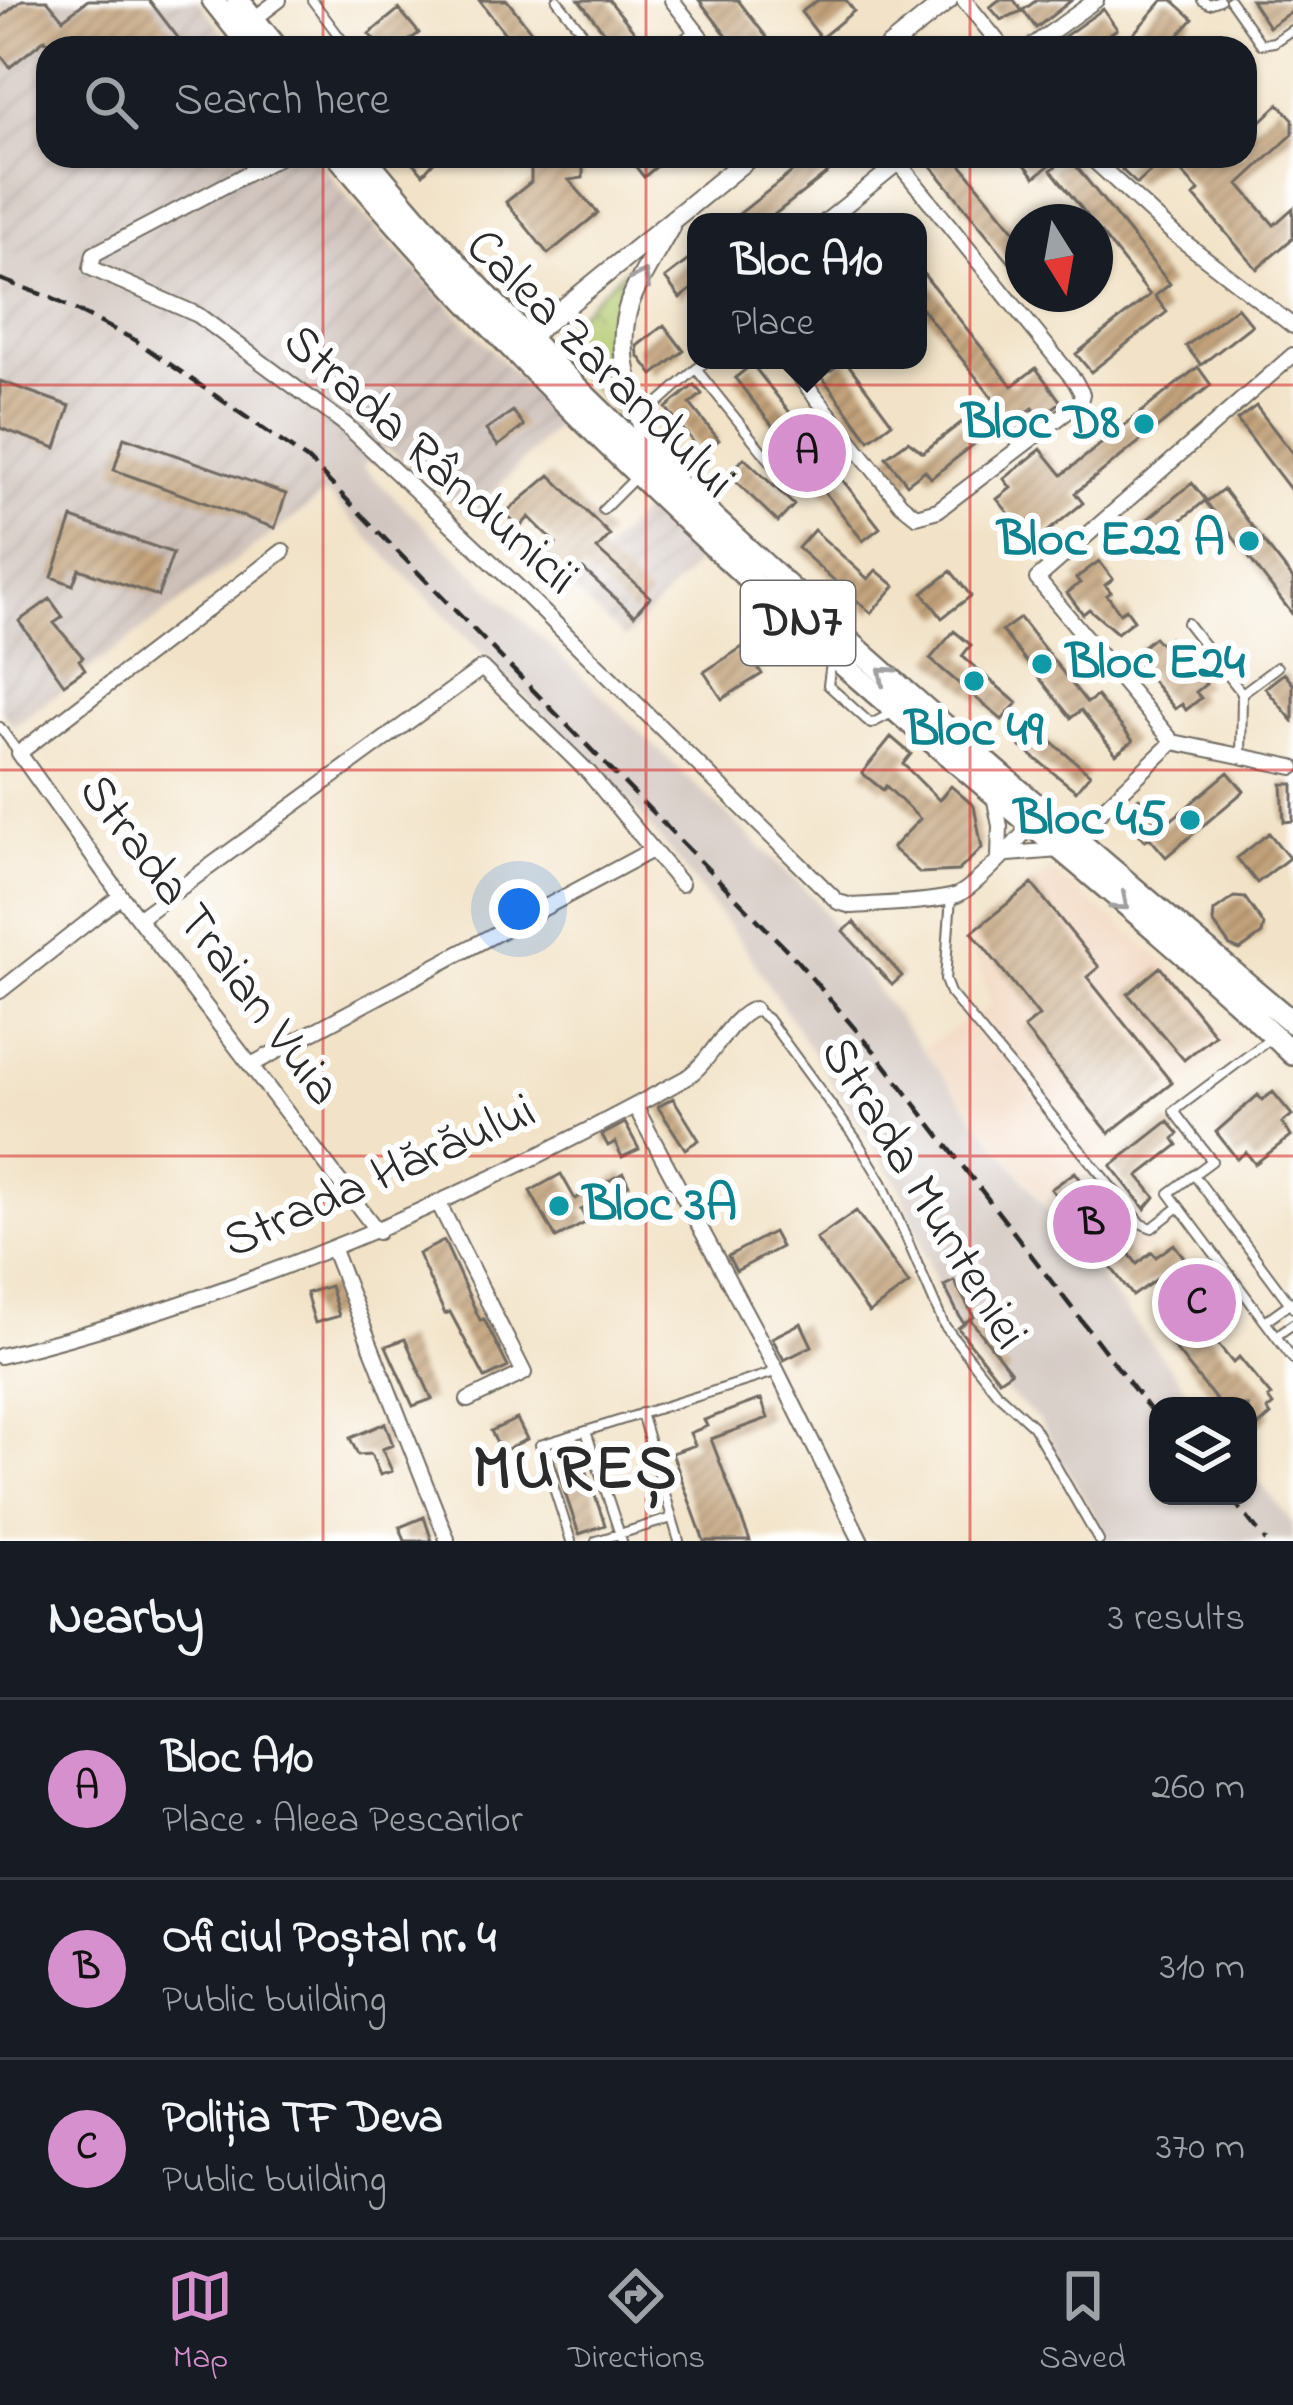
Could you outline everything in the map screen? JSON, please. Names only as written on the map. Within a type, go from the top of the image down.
[{"type":"main road","points":[[213,0],[242,36]]},
{"type":"main road","points":[[238,0],[267,36]]},
{"type":"main road","name":"Calea Zarandului","points":[[350,168],[832,655],[993,793],[1037,817]]},
{"type":"main road","name":"Calea Zarandului","points":[[374,168],[520,344]]},
{"type":"main road","name":"Calea Zarandului","points":[[649,472],[846,641],[1037,817],[1293,1023]]},
{"type":"main road","name":"Calea Zarandului","points":[[1068,843],[1293,1054]]},
{"type":"street","points":[[254,19],[279,0]]},
{"type":"street","points":[[672,0],[700,36]]},
{"type":"street","points":[[903,36],[948,0]]},
{"type":"street","points":[[964,0],[993,36]]},
{"type":"street","points":[[1046,36],[1096,0]]},
{"type":"street","name":"Strada Rândunicii","points":[[258,168],[94,254],[91,268],[198,315],[346,425],[519,588],[834,899],[852,906],[951,896]]},
{"type":"street","points":[[520,344],[736,168]]},
{"type":"street","points":[[835,213],[887,168]]},
{"type":"street","points":[[793,369],[908,512],[925,516],[1076,409],[1082,394],[902,168]]},
{"type":"street","points":[[1102,168],[1174,234],[1293,326]]},
{"type":"street","points":[[649,472],[627,373],[625,320],[634,292],[677,214]]},
{"type":"street","points":[[1293,355],[1037,580],[1173,742],[1293,767]]},
{"type":"street","points":[[19,753],[283,550]]},
{"type":"street","points":[[139,918],[478,669],[487,670],[589,772],[681,884]]},
{"type":"street","points":[[999,856],[1068,843],[1173,742]]},
{"type":"street","name":"Strada Traian Vuia","points":[[19,753],[121,896],[378,1232]]},
{"type":"street","points":[[993,793],[1000,826],[999,856]]},
{"type":"street","points":[[951,896],[963,892],[999,856],[1010,835],[1037,817]]},
{"type":"street","points":[[251,1066],[652,850]]},
{"type":"street","points":[[0,991],[121,896]]},
{"type":"street","name":"Strada Hărăului","points":[[0,1356],[151,1314],[378,1232],[699,1070],[741,1015],[754,1010]]},
{"type":"street","points":[[635,1106],[777,1371],[861,1541]]},
{"type":"street","points":[[438,1202],[524,1373],[468,1400]]},
{"type":"street","points":[[333,1250],[447,1539]]},
{"type":"lane","points":[[313,0],[339,36]]},
{"type":"lane","points":[[557,0],[586,36]]},
{"type":"lane","points":[[1202,0],[1209,4],[1220,0]]},
{"type":"lane","points":[[1230,0],[1255,36]]},
{"type":"lane","points":[[1257,38],[1261,44],[1274,43],[1293,29]]},
{"type":"lane","points":[[688,36],[695,30]]},
{"type":"lane","points":[[637,410],[658,404],[696,369],[784,477]]},
{"type":"lane","points":[[603,510],[649,472]]},
{"type":"lane","points":[[1186,623],[1242,693],[1241,759]]},
{"type":"lane","points":[[1242,693],[1277,667]]},
{"type":"lane","points":[[0,727],[19,753]]},
{"type":"lane","points":[[951,896],[945,980],[950,993],[1142,1224],[1151,1228],[1179,1207]]},
{"type":"lane","name":"Strada Munteniei","points":[[754,1010],[768,1018],[856,1139],[882,1182],[944,1325],[997,1393],[1033,1426],[1099,1541]]},
{"type":"lane","points":[[1274,1037],[1174,1111],[1212,1161],[1169,1193],[1293,1359]]},
{"type":"lane","points":[[1194,1175],[1292,1304],[1265,1322]]},
{"type":"lane","points":[[1276,1336],[1293,1324]]},
{"type":"lane","points":[[571,1541],[540,1444],[777,1371]]},
{"type":"lane","points":[[641,1413],[679,1541]]},
{"type":"lane","points":[[586,1431],[621,1538]]},
{"type":"lane","points":[[596,1541],[621,1538],[672,1518]]},
{"type":"shaded area","points":[[0,0],[198,0],[226,36],[36,36],[36,168],[325,168],[352,203],[560,422],[469,517],[387,448],[13,726],[0,707]]},
{"type":"shaded area","points":[[0,251],[144,302],[328,434],[815,899],[881,996],[1193,1397],[1149,1397],[1149,1505],[1257,1505],[1257,1478],[1293,1524],[1293,1541],[1109,1541],[1039,1420],[998,1384],[953,1329],[900,1187],[739,939],[643,817],[303,470],[183,380],[88,323],[0,285]]},
{"type":"shaded area","points":[[646,508],[699,560],[624,638],[569,587]]},
{"type":"shaded area","points":[[1050,869],[1167,963],[1234,1043],[1093,1157],[1156,1242],[1106,1278],[922,1048],[991,1005],[969,934]]},
{"type":"green space","points":[[628,267],[613,310],[609,346],[628,425],[549,341]]},
{"type":"building","points":[[22,0],[47,0],[63,19],[88,0],[149,0],[177,36],[36,36],[36,46],[10,67],[0,54],[0,18]]},
{"type":"building","points":[[479,0],[507,0],[535,36],[507,36]]},
{"type":"building","points":[[579,0],[609,0],[634,31],[628,36],[607,36]]},
{"type":"building","points":[[699,0],[738,0],[766,36],[727,36]]},
{"type":"building","points":[[818,0],[846,0],[854,11],[823,36],[801,12]]},
{"type":"building","points":[[999,0],[1014,0],[1022,11],[1001,20],[990,7]]},
{"type":"building","points":[[1037,0],[1072,0],[1036,28],[1023,10]]},
{"type":"building","points":[[1163,0],[1172,0],[1193,19],[1178,36],[1131,36]]},
{"type":"building","points":[[1251,0],[1293,0],[1293,10],[1269,27]]},
{"type":"building","points":[[399,9],[419,33],[415,36],[369,34]]},
{"type":"building","points":[[1103,9],[1117,29],[1107,36],[1065,36]]},
{"type":"building","points":[[1279,104],[1293,119],[1293,134],[1257,167],[1257,125]]},
{"type":"building","points":[[531,168],[583,168],[583,178],[569,180],[598,213],[548,254],[506,202],[531,182]]},
{"type":"building","points":[[797,168],[834,168],[776,213],[740,213]]},
{"type":"building","points":[[933,168],[964,168],[1005,219],[1005,257]]},
{"type":"building","points":[[1053,168],[1078,168],[1106,204],[1078,204]]},
{"type":"building","points":[[1124,168],[1155,168],[1137,184]]},
{"type":"building","points":[[1177,168],[1256,168],[1239,184],[1274,225],[1293,208],[1293,238],[1257,269],[1194,196],[1199,191]]},
{"type":"building","points":[[1113,212],[1170,284],[1155,296],[1167,312],[1091,372],[1076,354],[1150,295],[1113,248]]},
{"type":"building","points":[[687,261],[687,293],[680,298],[665,278]]},
{"type":"building","points":[[927,278],[1012,386],[1036,368],[1061,402],[1040,418],[1033,408],[1009,427],[991,404],[995,401],[927,315]]},
{"type":"building","points":[[1237,307],[1252,325],[1201,365],[1186,346]]},
{"type":"building","points":[[664,325],[684,351],[653,375],[637,346]]},
{"type":"building","points":[[1198,367],[1211,385],[1075,493],[1083,503],[1025,550],[1015,531],[1020,527],[997,499],[1011,488],[1004,479],[1041,449],[1062,475]]},
{"type":"building","points":[[746,369],[756,369],[880,528],[863,541],[735,378]]},
{"type":"building","points":[[833,369],[852,369],[892,423],[869,440],[822,377]]},
{"type":"building","points":[[0,381],[70,406],[56,448],[0,428]]},
{"type":"building","points":[[694,385],[702,394],[690,404],[719,440],[702,453],[666,408]]},
{"type":"building","points":[[1256,406],[1293,454],[1293,493],[1237,420]]},
{"type":"building","points":[[513,411],[524,426],[498,446],[486,430]]},
{"type":"building","points":[[962,422],[977,442],[931,478],[925,470],[907,484],[886,457],[908,441],[923,452]]},
{"type":"building","points":[[124,437],[286,494],[275,528],[114,470]]},
{"type":"building","points":[[744,458],[794,505],[778,522],[729,475]]},
{"type":"building","points":[[550,475],[610,535],[597,549],[650,597],[634,615],[583,569],[569,583],[542,557],[556,544],[529,517],[520,527],[505,513]]},
{"type":"building","points":[[1192,483],[1206,500],[1153,543],[1139,526]]},
{"type":"building","name":"Bloc E22 A","points":[[1223,489],[1293,579],[1293,615],[1206,502]]},
{"type":"building","points":[[72,518],[173,553],[158,596],[79,569],[73,585],[52,577]]},
{"type":"building","points":[[814,530],[868,579],[876,570],[895,586],[871,613],[798,548]]},
{"type":"building","points":[[1099,561],[1113,579],[1105,585],[1111,592],[1107,595],[1120,613],[1126,609],[1134,620],[1117,633],[1089,609],[1083,614],[1067,593],[1080,583],[1076,578]]},
{"type":"building","points":[[951,571],[971,596],[942,618],[923,593]]},
{"type":"building","points":[[50,599],[63,617],[54,623],[83,657],[79,660],[85,669],[64,684],[19,621]]},
{"type":"building","name":"Bloc E24","points":[[1020,618],[1087,703],[1097,696],[1133,741],[1116,754],[1081,710],[1071,718],[1002,631]]},
{"type":"building","name":"Bloc 49","points":[[954,631],[971,645],[962,656],[1017,703],[1002,720],[930,659]]},
{"type":"building","points":[[1154,637],[1161,645],[1169,638],[1206,684],[1196,692],[1201,698],[1186,710],[1182,704],[1175,709],[1136,661],[1142,656],[1137,651]]},
{"type":"building","points":[[744,646],[762,674],[722,699],[704,672]]},
{"type":"building","points":[[1284,673],[1293,684],[1293,721],[1265,688]]},
{"type":"building","points":[[1036,729],[1090,774],[1076,791],[1021,747]]},
{"type":"building","points":[[891,737],[911,754],[903,764],[939,800],[951,786],[974,806],[982,848],[958,871],[920,873],[892,848],[920,819],[886,786],[883,790],[862,773]]},
{"type":"building","name":"Bloc 45","points":[[1228,772],[1244,791],[1166,857],[1121,813],[1139,798],[1163,827]]},
{"type":"building","points":[[1282,784],[1293,784],[1293,821],[1284,822]]},
{"type":"building","points":[[1269,833],[1289,858],[1257,883],[1237,858]]},
{"type":"building","points":[[1032,884],[1099,967],[1087,977],[1172,1083],[1109,1133],[1024,1028],[1039,1016],[972,932]]},
{"type":"building","points":[[1234,897],[1245,898],[1264,925],[1262,934],[1240,950],[1230,946],[1213,922],[1214,911]]},
{"type":"building","points":[[854,922],[902,976],[892,985],[843,931]]},
{"type":"building","points":[[1160,967],[1215,1035],[1184,1060],[1128,994]]},
{"type":"building","points":[[1273,1092],[1292,1115],[1282,1123],[1291,1136],[1255,1164],[1246,1152],[1237,1159],[1216,1132],[1258,1095],[1262,1100]]},
{"type":"building","points":[[673,1098],[699,1140],[685,1149],[658,1107]]},
{"type":"building","points":[[1168,1121],[1179,1134],[1174,1139],[1178,1145],[1138,1176],[1155,1197],[1145,1209],[1111,1166]]},
{"type":"building","points":[[625,1123],[639,1149],[622,1157],[615,1142],[608,1146],[602,1135]]},
{"type":"building","points":[[1075,1172],[1091,1194],[1087,1198],[1137,1264],[1174,1244],[1185,1259],[1133,1296],[1051,1189]]},
{"type":"building","name":"Bloc 3A","points":[[623,1173],[629,1185],[581,1210],[587,1222],[556,1238],[530,1191],[561,1174],[575,1199]]},
{"type":"building","points":[[856,1211],[909,1284],[869,1313],[816,1239]]},
{"type":"building","points":[[773,1232],[781,1247],[736,1271],[728,1256]]},
{"type":"building","points":[[444,1241],[480,1320],[484,1319],[508,1367],[485,1378],[450,1312],[445,1314],[418,1254]]},
{"type":"building","points":[[954,1281],[974,1317],[963,1323],[944,1286]]},
{"type":"building","points":[[330,1286],[339,1316],[315,1323],[306,1293]]},
{"type":"building","points":[[1198,1298],[1207,1309],[1196,1317],[1233,1363],[1239,1357],[1271,1396],[1273,1405],[1267,1410],[1271,1415],[1257,1427],[1257,1397],[1214,1397],[1159,1329]]},
{"type":"building","points":[[970,1319],[1011,1372],[999,1380],[958,1328]]},
{"type":"building","points":[[801,1323],[812,1346],[784,1360],[772,1338]]},
{"type":"building","points":[[405,1339],[432,1399],[413,1406],[386,1346]]},
{"type":"building","points":[[761,1399],[768,1418],[711,1439],[750,1541],[704,1541],[672,1453],[695,1445],[690,1433],[707,1426],[704,1420]]},
{"type":"building","points":[[517,1419],[527,1439],[501,1452],[491,1431]]},
{"type":"building","points":[[385,1423],[393,1445],[382,1449],[392,1471],[380,1475],[371,1454],[358,1455],[350,1438]]},
{"type":"building","points":[[578,1446],[605,1525],[579,1534],[552,1455]]},
{"type":"building","points":[[424,1517],[432,1541],[405,1541],[400,1527]]},
{"type":"railway","points":[[0,279],[51,298],[135,340],[308,460],[792,955],[875,1052],[1149,1408]]},
{"type":"railway","points":[[1237,1505],[1266,1541]]},
{"type":"place","name":"Bloc D8","points":[[1144,424]]},
{"type":"place","name":"Bloc A10","points":[[807,453]]},
{"type":"place","name":"Bloc E22 A","points":[[1249,541]]},
{"type":"place","name":"Bloc E24","points":[[1042,664]]},
{"type":"place","name":"Bloc 49","points":[[974,681]]},
{"type":"place","name":"Bloc 45","points":[[1190,820]]},
{"type":"place","name":"Bloc 3A","points":[[559,1206]]},
{"type":"place","name":"Oficiul Poștal nr. 4","points":[[1092,1224]]},
{"type":"place","name":"Poliția TF Deva","points":[[1197,1303]]},
{"type":"district","name":"MUREȘ","points":[[576,1472]]}]
